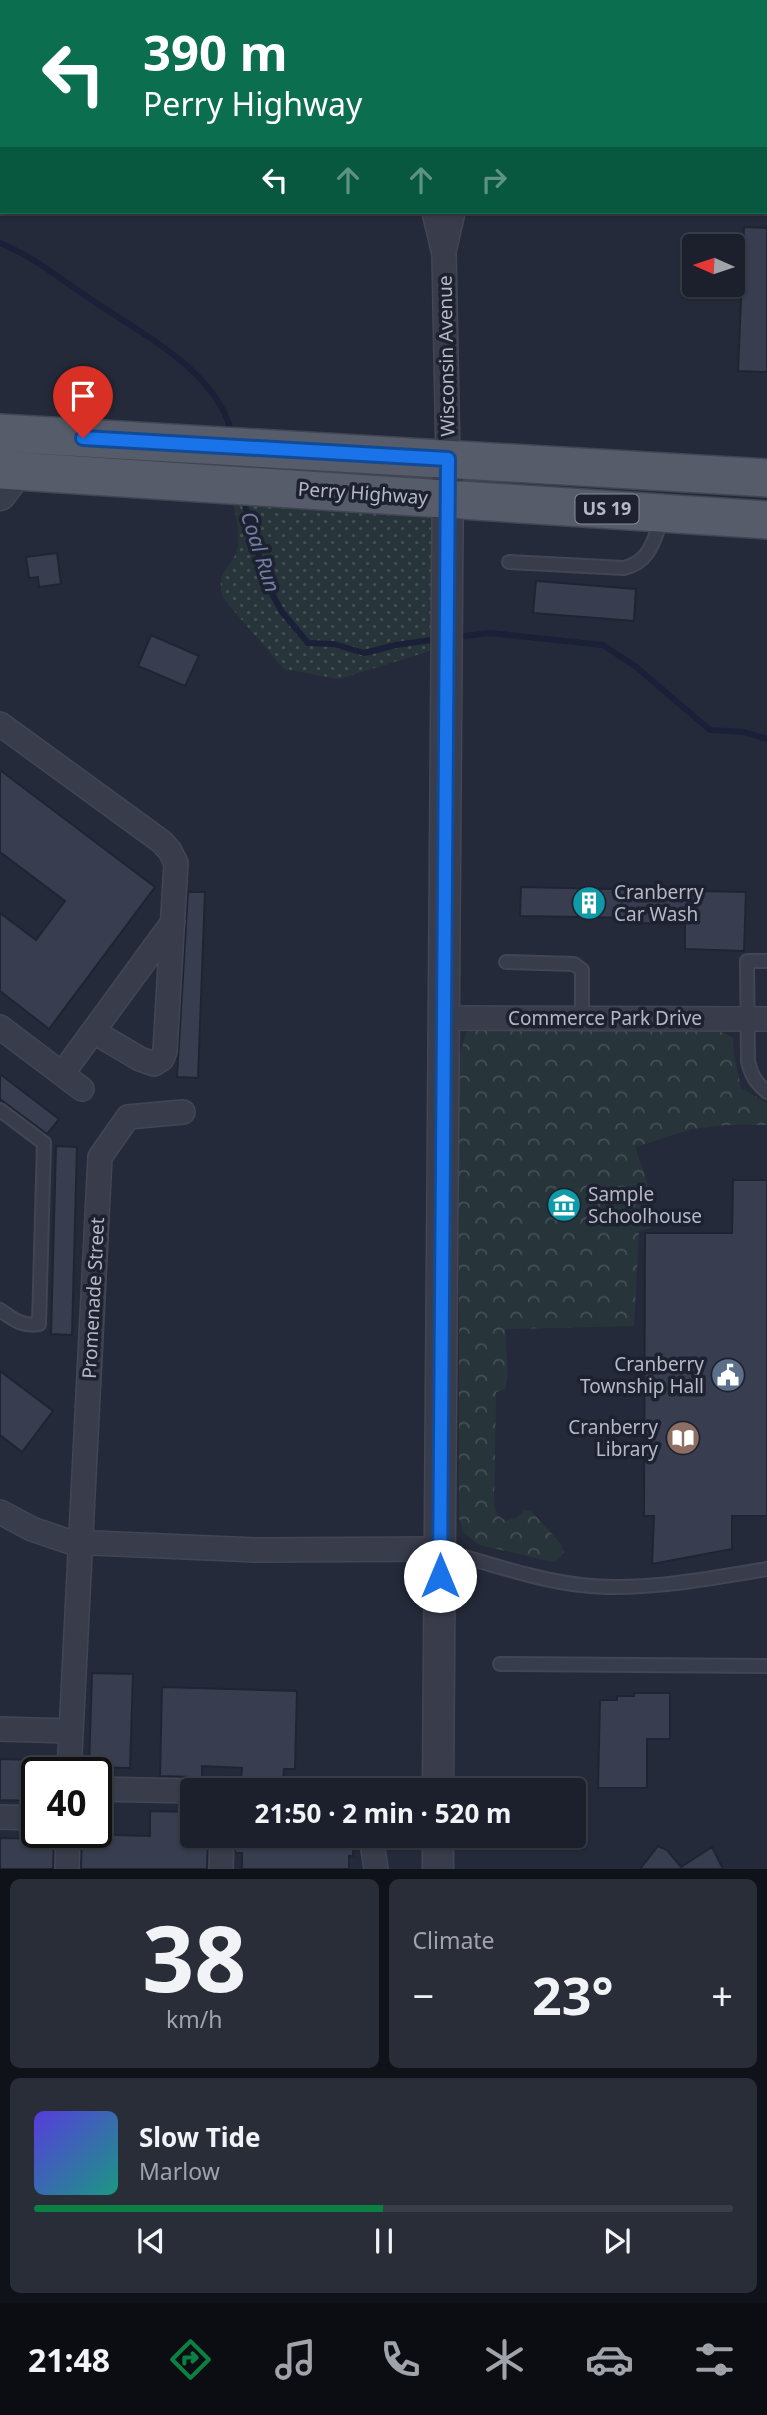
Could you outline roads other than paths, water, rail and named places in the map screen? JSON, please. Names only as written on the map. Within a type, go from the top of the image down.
[{"type":"main road","name":"Perry Highway","points":[[0,433],[767,478]]},
{"type":"main road","name":"Perry Highway","points":[[6,479],[239,485],[767,520]]},
{"type":"street","name":"Wisconsin Avenue","points":[[434,214],[444,254],[448,459]]},
{"type":"street","name":"Wisconsin Avenue","points":[[444,254],[453,214]]},
{"type":"street","points":[[439,1778],[448,459]]},
{"type":"street","points":[[0,724],[170,851],[176,863],[165,1051],[162,1059],[154,1064],[140,1059],[94,1032]]},
{"type":"street","points":[[62,1074],[173,922]]},
{"type":"street","name":"Commerce Park Drive","points":[[443,1018],[757,1019]]},
{"type":"street","points":[[0,1027],[82,1089]]},
{"type":"street","name":"Promenade Street","points":[[69,1757],[100,1157],[128,1118],[183,1112]]},
{"type":"street","points":[[0,1512],[32,1529],[70,1542],[257,1550],[440,1549]]},
{"type":"street","points":[[0,1730],[70,1731]]},
{"type":"street","points":[[112,1789],[180,1791]]},
{"type":"street","points":[[0,1817],[21,1818]]},
{"type":"street","points":[[67,1869],[68,1848]]},
{"type":"street","points":[[221,1869],[222,1848]]},
{"type":"street","points":[[373,1848],[376,1869]]},
{"type":"street","points":[[438,1848],[438,1869]]},
{"type":"lane","points":[[509,562],[624,568],[636,565],[647,554],[664,513]]},
{"type":"lane","points":[[767,961],[747,961],[757,1019],[748,1061],[757,1083],[767,1092]]},
{"type":"lane","points":[[506,962],[574,964],[582,970],[582,1019]]},
{"type":"lane","points":[[0,1110],[44,1143],[39,1324],[29,1326],[17,1322],[0,1310]]},
{"type":"lane","points":[[440,1549],[565,1582],[596,1586],[685,1582],[767,1569]]},
{"type":"lane","points":[[500,1664],[767,1666]]},
{"type":"waterway","name":"Coal Run","points":[[0,243],[36,262],[176,357],[196,374],[212,393],[225,413],[232,436]]},
{"type":"waterway","name":"Coal Run","points":[[243,498],[266,582],[282,612],[308,643],[334,644],[364,653],[438,639]]},
{"type":"waterway","name":"Coal Run","points":[[456,637],[490,633],[603,645],[635,666],[710,730],[744,732],[767,739]]},
{"type":"place","name":"Cranberry Car Wash","points":[[589,903]]},
{"type":"place","name":"Sample Schoolhouse","points":[[564,1205]]},
{"type":"place","name":"Cranberry Township Hall","points":[[728,1375]]},
{"type":"place","name":"Cranberry Library","points":[[683,1438]]}]
